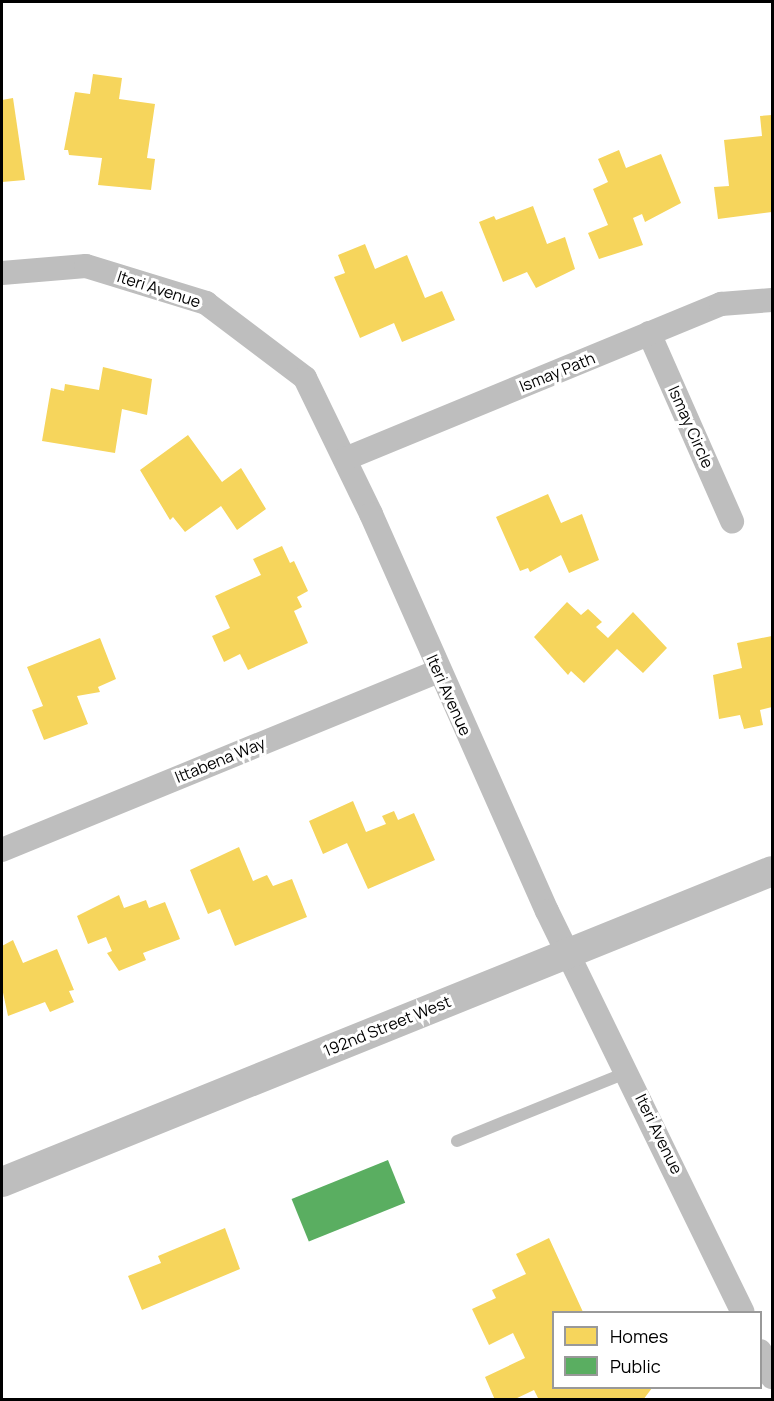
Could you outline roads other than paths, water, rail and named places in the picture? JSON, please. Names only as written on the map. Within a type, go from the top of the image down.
[{"type":"street","name":"Iteri Avenue","points":[[2,273],[86,266],[206,303],[305,378],[345,459],[438,671],[569,953],[629,1072],[743,1311]]},
{"type":"street","name":"Ismay Path","points":[[345,459],[721,304],[772,300]]},
{"type":"street","name":"Ismay Circle","points":[[649,333],[732,521]]},
{"type":"street","name":"Ittabena Way","points":[[2,850],[438,671]]},
{"type":"street","name":"192nd Street West","points":[[2,1182],[772,871]]},
{"type":"street","points":[[762,1355],[772,1377]]},
{"type":"lane","points":[[457,1141],[629,1072]]}]
